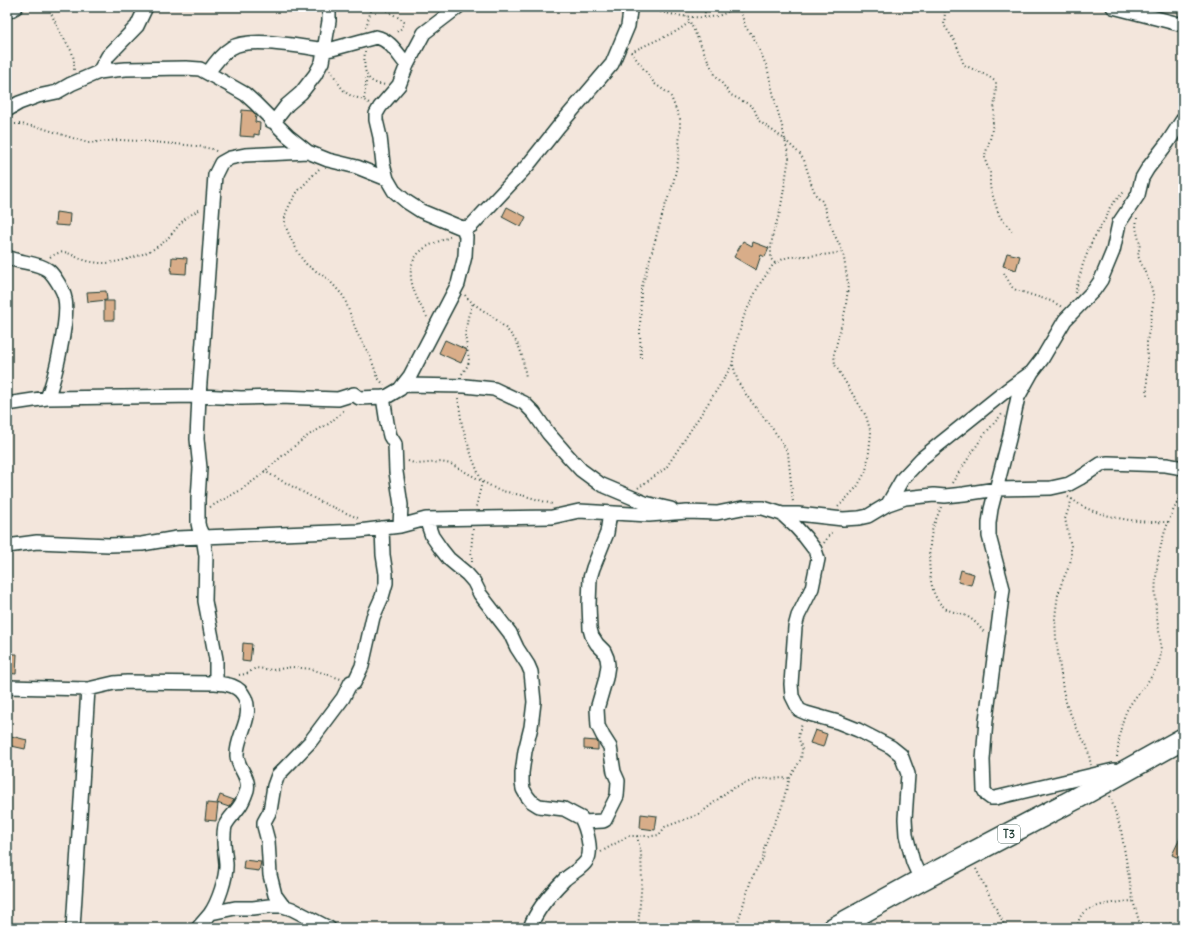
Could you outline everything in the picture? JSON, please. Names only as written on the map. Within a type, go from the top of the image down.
[{"type":"highway","name":"T3","points":[[836,928],[921,880],[970,855],[1111,774],[1183,738]]},
{"type":"street","points":[[7,12],[16,7]]},
{"type":"street","points":[[99,72],[108,56],[137,26],[146,7]]},
{"type":"street","points":[[271,121],[277,118],[287,105],[301,93],[315,75],[324,56],[329,22],[329,7]]},
{"type":"street","points":[[458,7],[424,33],[407,65],[399,85],[383,102],[376,114],[376,120],[381,141],[383,164],[387,179],[394,191],[421,211],[463,229],[472,225],[504,192],[612,64],[628,26],[630,7]]},
{"type":"street","points":[[1113,7],[1183,25]]},
{"type":"street","points":[[324,56],[332,49],[376,37],[381,38],[390,44],[407,65]]},
{"type":"street","points":[[208,73],[218,60],[227,52],[242,44],[258,42],[324,56]]},
{"type":"street","points":[[7,110],[19,103],[38,96],[57,92],[71,84],[99,72],[115,70],[200,69],[245,94],[271,121],[308,152],[328,160],[357,167],[387,179]]},
{"type":"street","points":[[1111,774],[995,798],[991,798],[984,790],[983,760],[986,720],[1002,589],[989,536],[989,523],[1018,397],[1065,320],[1094,290],[1101,280],[1112,251],[1119,223],[1133,192],[1183,119]]},
{"type":"street","points":[[215,680],[217,669],[216,659],[205,601],[207,565],[203,537],[199,528],[198,512],[200,468],[197,439],[198,396],[215,175],[221,163],[230,158],[245,155],[308,152]]},
{"type":"street","points":[[7,404],[47,398],[198,396],[338,399],[354,394],[359,398],[388,396],[402,387],[410,376],[458,284],[465,256],[466,242],[463,229]]},
{"type":"street","points":[[7,257],[48,270],[64,292],[66,304],[64,327],[50,391],[47,398]]},
{"type":"street","points":[[888,504],[903,478],[922,458],[1032,372]]},
{"type":"street","points":[[402,387],[465,386],[494,389],[524,403],[581,470],[600,484],[626,496],[658,507],[686,512]]},
{"type":"street","points":[[383,397],[386,424],[390,436],[395,444],[396,472],[401,505],[400,526]]},
{"type":"street","points":[[7,546],[37,542],[142,544],[177,538],[359,531],[400,526],[426,519],[552,517],[579,511],[649,515],[686,512],[718,513],[742,508],[763,508],[782,514],[798,514],[843,519],[859,518],[868,516],[888,504],[905,498],[934,495],[945,496],[996,490],[1051,488],[1069,484],[1101,464],[1108,463],[1183,468]]},
{"type":"street","points":[[426,519],[432,536],[449,559],[474,582],[480,594],[510,633],[531,672],[534,702],[531,727],[523,764],[523,790],[531,801],[538,806],[564,809],[581,818],[583,822],[605,820],[617,796],[618,790],[618,781],[614,772],[610,747],[601,733],[598,726],[597,717],[597,709],[608,671],[607,658],[604,651],[592,636],[589,618],[590,578],[607,533],[610,513]]},
{"type":"street","points":[[782,514],[795,526],[815,550],[818,559],[812,588],[798,616],[795,627],[791,684],[792,696],[795,704],[799,710],[806,713],[838,722],[858,730],[891,747],[901,755],[908,774],[905,819],[906,834],[913,862],[921,880]]},
{"type":"street","points":[[283,906],[275,895],[271,882],[268,861],[268,841],[264,822],[270,811],[274,786],[281,772],[310,742],[343,698],[351,682],[354,683],[362,666],[373,617],[386,583],[379,529]]},
{"type":"street","points":[[7,687],[88,689],[114,683],[127,682],[215,680],[229,684],[241,691],[247,702],[248,716],[237,754],[239,764],[247,780],[248,787],[240,805],[226,825],[224,834],[226,873],[218,898],[211,913],[198,928]]},
{"type":"street","points":[[73,928],[88,689]]},
{"type":"street","points":[[530,928],[538,912],[546,901],[565,880],[588,859],[588,840],[581,818]]},
{"type":"street","points":[[211,913],[235,908],[283,906],[329,928]]},
{"type":"path","points":[[48,7],[72,52],[74,60],[74,77],[71,84]]},
{"type":"path","points":[[364,99],[367,75],[364,62],[365,27],[372,7]]},
{"type":"path","points":[[380,7],[404,22],[402,28],[388,38],[381,38]]},
{"type":"path","points":[[646,7],[661,12],[696,18],[719,16],[726,13],[732,7]]},
{"type":"path","points":[[704,17],[706,7]]},
{"type":"path","points":[[739,7],[746,28],[753,36],[764,61],[782,126],[789,158],[780,212],[773,233],[771,247],[771,259],[775,263]]},
{"type":"path","points":[[944,7],[944,25],[956,43],[964,65],[988,76],[996,82],[993,123],[985,160],[990,173],[990,187],[1000,217],[1014,233]]},
{"type":"path","points":[[686,16],[714,73],[730,95],[752,106],[759,121],[784,139],[800,154],[804,160],[812,186],[816,195],[822,201],[835,236],[843,252],[848,284],[847,297],[834,354],[834,365],[866,416],[871,433],[866,471],[857,487],[828,517]]},
{"type":"path","points":[[641,358],[641,290],[664,209],[673,184],[678,161],[680,119],[668,93],[655,84],[631,52],[677,31],[690,22]]},
{"type":"path","points":[[324,56],[345,92],[349,95],[364,99],[376,114]]},
{"type":"path","points":[[367,75],[373,82],[387,86],[394,90]]},
{"type":"path","points":[[7,124],[21,124],[42,128],[88,143],[119,140],[173,143],[212,149],[230,158]]},
{"type":"path","points":[[328,160],[298,191],[285,214],[285,225],[302,259],[307,265],[328,279],[344,297],[357,333],[370,356],[378,378],[387,387],[393,390],[402,387]]},
{"type":"path","points":[[1074,294],[1092,241],[1107,216],[1110,207],[1114,202],[1133,192],[1136,228],[1140,244],[1138,256],[1151,286],[1154,298],[1147,342],[1147,395]]},
{"type":"path","points":[[37,266],[58,252],[67,252],[84,260],[102,262],[113,262],[137,256],[165,242],[180,224],[193,213],[212,205]]},
{"type":"path","points":[[435,326],[430,322],[415,294],[410,272],[411,266],[421,251],[433,243],[463,229]]},
{"type":"path","points":[[626,496],[666,468],[732,365],[736,343],[748,306],[759,284],[775,263],[788,258],[843,252]]},
{"type":"path","points":[[1004,273],[1012,287],[1016,290],[1051,301],[1067,310],[1065,320]]},
{"type":"path","points":[[458,284],[466,298],[496,319],[515,339],[522,357],[526,377]]},
{"type":"path","points":[[461,378],[469,360],[465,335],[468,318],[473,303]]},
{"type":"path","points":[[732,365],[738,382],[746,396],[769,424],[788,453],[794,510],[798,514]]},
{"type":"path","points":[[198,512],[239,491],[256,479],[309,435],[330,423],[343,411],[354,394]]},
{"type":"path","points":[[996,643],[988,638],[974,621],[965,615],[945,608],[939,604],[934,595],[930,576],[930,545],[933,529],[945,496],[959,472],[983,436],[1018,397]]},
{"type":"path","points":[[458,398],[462,425],[473,460],[482,482],[473,519],[471,551],[474,582]]},
{"type":"path","points":[[395,444],[401,455],[416,464],[441,462],[451,464],[498,490],[529,497],[558,507]]},
{"type":"path","points":[[264,471],[321,502],[379,529]]},
{"type":"path","points":[[1051,488],[1088,509],[1122,519],[1145,522],[1168,522]]},
{"type":"path","points":[[1183,493],[1168,522],[1161,546],[1156,576],[1156,609],[1160,658],[1154,674],[1136,695],[1121,722],[1111,774],[1110,795],[1119,824],[1133,901],[1139,921],[1153,925],[1183,921]]},
{"type":"path","points":[[1072,499],[1065,519],[1071,546],[1071,557],[1058,595],[1055,619],[1063,690],[1067,706],[1079,733],[1087,746],[1091,760],[1111,774]]},
{"type":"path","points":[[815,550],[822,546],[843,519]]},
{"type":"path","points":[[215,680],[242,675],[258,668],[274,670],[292,667],[311,669],[351,682]]},
{"type":"path","points":[[736,928],[751,880],[763,859],[767,839],[782,807],[790,778],[797,768],[802,755],[798,736],[806,713]]},
{"type":"path","points":[[588,859],[628,836],[659,835],[665,827],[697,815],[728,791],[752,781],[757,779],[790,778]]},
{"type":"path","points":[[637,836],[641,853],[642,880],[638,928]]},
{"type":"path","points":[[970,855],[1006,928]]},
{"type":"path","points":[[1077,928],[1078,920],[1086,911],[1104,904],[1133,901]]},
{"type":"building","points":[[242,110],[252,111],[256,115],[255,122],[260,123],[259,135],[254,134],[254,137],[240,136]]},
{"type":"building","points":[[507,207],[526,217],[521,227],[502,217]]},
{"type":"building","points":[[56,212],[70,214],[69,226],[55,225]]},
{"type":"building","points":[[743,241],[752,246],[753,242],[769,248],[765,257],[761,255],[756,270],[734,257]]},
{"type":"building","points":[[1007,253],[1020,256],[1016,270],[1003,266]]},
{"type":"building","points":[[172,257],[187,258],[186,274],[171,273]]},
{"type":"building","points":[[106,291],[107,300],[88,302],[87,292]]},
{"type":"building","points":[[104,301],[114,301],[114,320],[104,320]]},
{"type":"building","points":[[445,340],[467,350],[461,363],[439,353]]},
{"type":"building","points":[[961,570],[974,574],[971,585],[958,582]]},
{"type":"building","points":[[243,643],[252,644],[250,662],[242,661]]},
{"type":"building","points":[[7,654],[17,654],[16,674],[7,673]]},
{"type":"building","points":[[815,730],[827,734],[823,747],[810,743]]},
{"type":"building","points":[[7,735],[27,740],[25,749],[7,745]]},
{"type":"building","points":[[584,740],[597,741],[598,750],[584,749]]},
{"type":"building","points":[[220,795],[234,800],[229,807],[217,803]]},
{"type":"building","points":[[207,803],[218,804],[216,821],[205,820]]},
{"type":"building","points":[[641,814],[657,816],[655,830],[640,828]]},
{"type":"building","points":[[1183,832],[1183,860],[1172,855]]},
{"type":"building","points":[[244,860],[261,862],[259,871],[243,869]]}]
